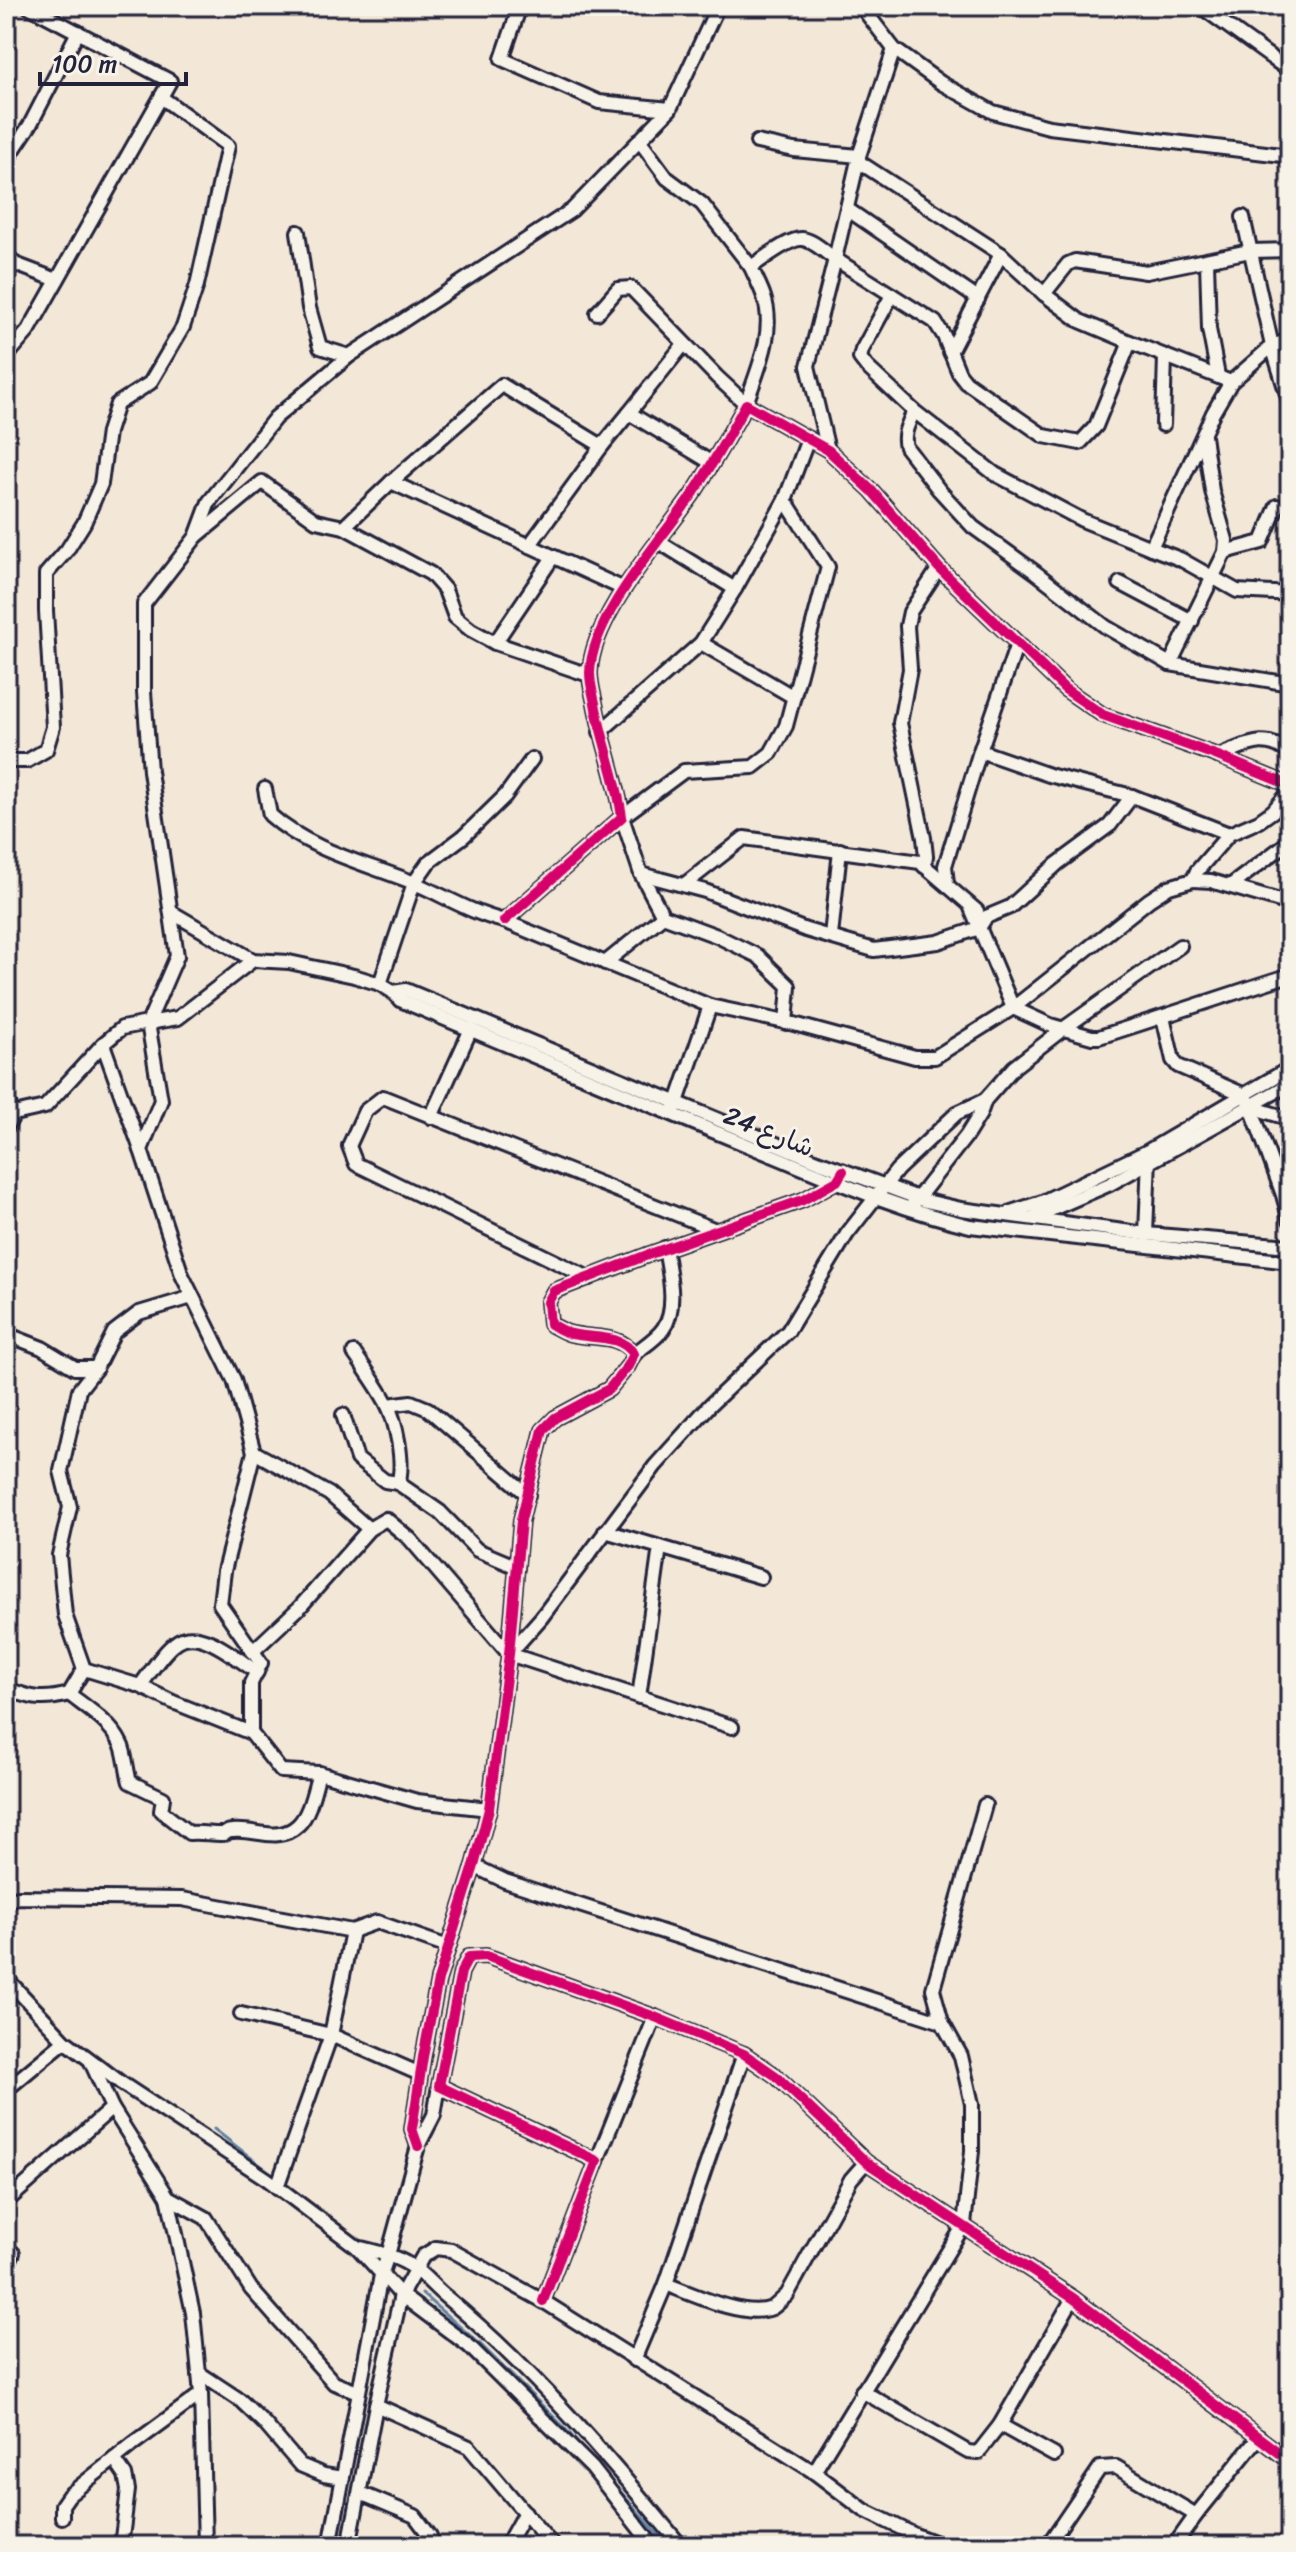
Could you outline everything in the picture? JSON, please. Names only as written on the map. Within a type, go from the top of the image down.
[{"type":"street","points":[[6,357],[29,330],[170,81],[28,6]]},
{"type":"street","points":[[520,6],[502,59],[599,102],[670,109]]},
{"type":"street","points":[[196,537],[209,502],[275,418],[349,356],[572,210],[670,109],[718,6]]},
{"type":"street","points":[[861,6],[894,49],[941,83],[993,112],[1049,127],[1290,156]]},
{"type":"street","points":[[1200,6],[1290,71]]},
{"type":"street","points":[[6,161],[30,125],[78,32]]},
{"type":"street","points":[[828,450],[808,366],[859,156],[894,49]]},
{"type":"street","points":[[6,761],[27,761],[46,750],[53,727],[46,574],[76,537],[101,484],[108,432],[117,404],[150,383],[183,327],[197,285],[228,146],[161,97]]},
{"type":"street","points":[[639,140],[667,178],[702,204],[751,267],[765,299],[768,328],[746,404],[712,463],[624,589],[599,636],[589,675],[622,817],[641,874],[663,916],[717,936],[758,956],[789,986],[786,1023]]},
{"type":"street","points":[[757,142],[794,150],[859,156]]},
{"type":"street","points":[[859,156],[862,165],[1001,254],[1044,294],[1080,321],[1231,382]]},
{"type":"street","points":[[847,209],[978,299]]},
{"type":"street","points":[[1243,217],[1272,346],[1290,404]]},
{"type":"street","points":[[298,232],[309,308],[320,347],[349,356]]},
{"type":"street","points":[[751,267],[789,243],[800,239],[813,244],[935,322],[962,378],[1044,436],[1080,443],[1096,426],[1130,342]]},
{"type":"street","points":[[1044,294],[1068,264],[1075,261],[1146,272],[1250,251],[1290,250]]},
{"type":"street","points":[[6,254],[15,264],[57,280]]},
{"type":"street","points":[[950,352],[1001,254]]},
{"type":"street","points":[[1207,261],[1209,329],[1218,376]]},
{"type":"street","points":[[597,313],[618,289],[631,288],[746,404],[828,450],[872,491],[939,568],[1017,644],[1065,689],[1103,715],[1218,756],[1290,787],[1273,811],[1229,834],[1193,880]]},
{"type":"street","points":[[892,295],[860,358],[914,411],[1003,479],[1082,520],[1180,559],[1237,591],[1290,594]]},
{"type":"street","points":[[1151,548],[1213,413],[1231,382],[1272,346],[1290,340]]},
{"type":"street","points":[[529,546],[602,446],[684,344]]},
{"type":"street","points":[[1163,425],[1165,356]]},
{"type":"street","points":[[344,527],[502,385],[602,446]]},
{"type":"street","points":[[914,411],[905,431],[906,447],[939,490],[973,527],[1106,627],[1170,664],[1290,684]]},
{"type":"street","points":[[629,413],[712,463]]},
{"type":"street","points":[[1170,664],[1225,552],[1226,540],[1212,491],[1204,436]]},
{"type":"street","points":[[600,732],[701,643],[785,500],[808,439]]},
{"type":"street","points":[[141,1150],[161,1100],[148,1023],[177,956],[149,755],[144,692],[144,604],[196,537],[262,482],[316,521],[344,527],[431,574],[445,590],[455,617],[471,630],[495,643],[589,675]]},
{"type":"street","points":[[391,482],[624,589]]},
{"type":"street","points":[[504,921],[622,817],[684,771],[753,767],[771,753],[786,726],[828,567],[785,500]]},
{"type":"street","points":[[1225,552],[1262,542],[1277,506]]},
{"type":"street","points":[[659,542],[735,589]]},
{"type":"street","points":[[495,643],[553,557]]},
{"type":"street","points":[[924,866],[924,838],[900,723],[910,669],[907,626],[910,612],[939,568]]},
{"type":"street","points":[[1120,583],[1192,621]]},
{"type":"street","points":[[701,643],[792,696]]},
{"type":"street","points":[[947,883],[945,866],[1017,644]]},
{"type":"street","points":[[1218,756],[1258,742],[1273,742],[1290,754]]},
{"type":"street","points":[[980,751],[1049,775],[1132,796],[1229,834]]},
{"type":"street","points":[[380,984],[414,883],[428,863],[464,836],[496,806],[532,759]]},
{"type":"street","points":[[265,789],[270,815],[292,832],[488,918],[504,921],[710,1006],[915,1057],[935,1057],[1013,1008],[1169,887],[1193,880],[1211,881],[1290,904]]},
{"type":"street","points":[[641,874],[685,884],[806,930],[874,950],[938,942],[979,928],[986,917],[1010,907],[1057,864],[1110,825],[1132,796]]},
{"type":"street","points":[[685,884],[744,838],[920,862],[947,883],[971,908],[986,917]]},
{"type":"street","points":[[1230,886],[1290,841]]},
{"type":"street","points":[[831,936],[840,850]]},
{"type":"street","points":[[971,908],[1013,1008],[1050,1025],[1092,1037],[1290,975]]},
{"type":"street","points":[[171,912],[253,960],[289,962],[354,976],[380,984],[393,992]]},
{"type":"street","points":[[605,963],[663,916]]},
{"type":"street","points":[[909,1209],[967,1135],[985,1100],[1014,1067],[1180,946]]},
{"type":"street","points":[[6,1128],[14,1114],[45,1107],[103,1044],[122,1028],[178,1018],[253,960]]},
{"type":"street","name":"شارع 24","points":[[393,992],[406,990],[675,1109]]},
{"type":"street","name":"شارع 24","points":[[393,992],[400,1000],[880,1191],[961,1209],[1146,1234],[1290,1246]]},
{"type":"street","points":[[675,1109],[710,1006]]},
{"type":"street","points":[[1163,1017],[1173,1060],[1178,1066],[1290,1119]]},
{"type":"street","points":[[431,1117],[471,1029]]},
{"type":"street","points":[[103,1044],[182,1275],[234,1380],[254,1452],[224,1571],[220,1604],[261,1663],[251,1683],[251,1733]]},
{"type":"street","points":[[1248,1101],[1290,1068]]},
{"type":"street","points":[[990,1228],[1031,1218],[1248,1101],[1290,1084]]},
{"type":"street","points":[[589,1278],[356,1164],[349,1146],[365,1111],[383,1097],[716,1230]]},
{"type":"street","points":[[6,1099],[14,1114]]},
{"type":"street","points":[[509,1654],[541,1618],[655,1466],[758,1357],[788,1331],[847,1234],[880,1191],[918,1148],[957,1113],[985,1100]]},
{"type":"street","points":[[1248,1101],[1287,1192],[1290,1220]]},
{"type":"street","points":[[1146,1234],[1149,1157]]},
{"type":"street","points":[[634,1354],[628,1345],[615,1339],[567,1332],[550,1324],[548,1302],[554,1291],[803,1200],[840,1176]]},
{"type":"street","name":"شارع 24","points":[[880,1191],[909,1209],[957,1223],[1290,1262]]},
{"type":"street","points":[[1004,1214],[1042,1202],[1060,1201]]},
{"type":"street","points":[[1051,1220],[1050,1212],[1060,1201]]},
{"type":"street","points":[[1042,1202],[1031,1218],[1035,1225],[1049,1234]]},
{"type":"street","points":[[418,2146],[412,2129],[438,1980],[489,1809],[509,1654],[521,1520],[543,1430],[555,1418],[609,1389],[634,1354],[666,1326],[670,1283],[665,1248]]},
{"type":"street","points":[[84,1669],[65,1615],[59,1555],[70,1507],[61,1471],[79,1390],[96,1368],[114,1332],[139,1313],[192,1297]]},
{"type":"street","points":[[6,1334],[42,1348],[75,1368],[96,1368]]},
{"type":"street","points":[[354,1353],[388,1405],[399,1445],[401,1476],[398,1483]]},
{"type":"street","points":[[388,1405],[411,1402],[428,1409],[528,1495]]},
{"type":"street","points":[[343,1415],[357,1459],[385,1481],[398,1483],[440,1512],[477,1550],[517,1567]]},
{"type":"street","points":[[254,1452],[329,1494],[369,1529]]},
{"type":"street","points":[[252,1652],[300,1607],[369,1529],[386,1519],[410,1539],[509,1654],[732,1727]]},
{"type":"street","points":[[605,1531],[761,1577]]},
{"type":"street","points":[[639,1697],[660,1547]]},
{"type":"street","points":[[140,1686],[176,1642],[191,1635],[202,1638],[257,1672]]},
{"type":"street","points":[[84,1669],[140,1686],[251,1733],[281,1771],[319,1773],[417,1801],[489,1809]]},
{"type":"street","points":[[6,1688],[26,1697],[48,1700],[69,1694],[84,1669]]},
{"type":"street","points":[[69,1694],[99,1717],[123,1746],[130,1782],[163,1798],[161,1811],[189,1833],[206,1831],[223,1834],[231,1830],[266,1835],[287,1833],[300,1824],[307,1812],[319,1773]]},
{"type":"street","points":[[814,2472],[964,2225],[972,2151],[972,2104],[961,2056],[942,2022],[933,1989],[985,1805]]},
{"type":"street","points":[[474,1866],[505,1881],[942,2022]]},
{"type":"street","points":[[6,1901],[18,1897],[182,1899],[352,1931],[377,1922],[448,1947]]},
{"type":"street","points":[[277,2187],[331,2035],[352,1931]]},
{"type":"street","points":[[330,2546],[381,2275],[418,2146],[434,2115],[461,1972],[469,1957],[486,1956],[655,2017],[744,2054],[776,2076],[866,2162],[1073,2298],[1288,2461]]},
{"type":"street","points":[[6,1978],[65,2041],[121,2083],[277,2187],[357,2247],[401,2295],[469,2346],[592,2468],[653,2546]]},
{"type":"street","points":[[241,2014],[331,2035],[420,2074]]},
{"type":"street","points":[[543,2301],[655,2017]]},
{"type":"street","points":[[6,2090],[65,2041]]},
{"type":"street","points":[[634,2360],[666,2284],[744,2054]]},
{"type":"street","points":[[89,2059],[112,2108],[168,2197],[193,2313],[201,2394],[205,2546]]},
{"type":"street","points":[[439,2086],[597,2161]]},
{"type":"street","points":[[6,2202],[112,2108]]},
{"type":"street","points":[[666,2284],[729,2306],[754,2310],[773,2307],[787,2295],[851,2179],[866,2162]]},
{"type":"street","points":[[168,2197],[206,2218],[251,2289],[334,2383],[358,2392]]},
{"type":"street","points":[[357,2247],[388,2255],[414,2269],[484,2329],[558,2403],[681,2546]]},
{"type":"street","points":[[6,2248],[13,2253],[6,2267]]},
{"type":"street","points":[[349,2546],[401,2295],[423,2256],[436,2248],[451,2250],[543,2301],[814,2472],[864,2510],[944,2546]]},
{"type":"street","points":[[862,2391],[973,2454],[978,2453],[1000,2425],[1073,2298]]},
{"type":"street","points":[[199,2373],[240,2400],[300,2465],[324,2475],[342,2478]]},
{"type":"street","points":[[62,2517],[62,2505],[69,2495],[201,2394]]},
{"type":"street","points":[[376,2405],[469,2447],[553,2546]]},
{"type":"street","points":[[1000,2425],[1054,2455]]},
{"type":"street","points":[[1174,2546],[1259,2437]]},
{"type":"street","points":[[114,2459],[125,2475],[128,2490],[121,2546]]},
{"type":"street","points":[[1047,2546],[1100,2468],[1116,2467],[1196,2515]]},
{"type":"street","points":[[360,2493],[415,2516],[430,2536],[424,2546]]},
{"type":"street","points":[[506,2546],[525,2512]]},
{"type":"waterway","points":[[214,2129],[277,2178]]},
{"type":"waterway","points":[[283,2183],[357,2238]]},
{"type":"waterway","points":[[422,2294],[481,2345],[562,2425],[668,2546]]},
{"type":"cycle path","points":[[504,921],[622,817],[591,685],[593,651],[615,604],[693,494],[746,404],[828,450],[872,491],[939,568],[1065,689],[1103,715],[1218,756],[1289,785],[1290,789]]},
{"type":"cycle path","points":[[418,2146],[412,2129],[438,1980],[489,1809],[509,1654],[521,1520],[543,1430],[555,1418],[609,1389],[634,1354],[620,1342],[568,1333],[550,1324],[548,1302],[554,1291],[803,1200],[837,1181],[843,1171]]},
{"type":"cycle path","points":[[543,2301],[597,2161],[439,2086],[461,1972],[469,1957],[486,1956],[655,2017],[744,2054],[776,2076],[866,2162],[1073,2298],[1290,2461]]}]
